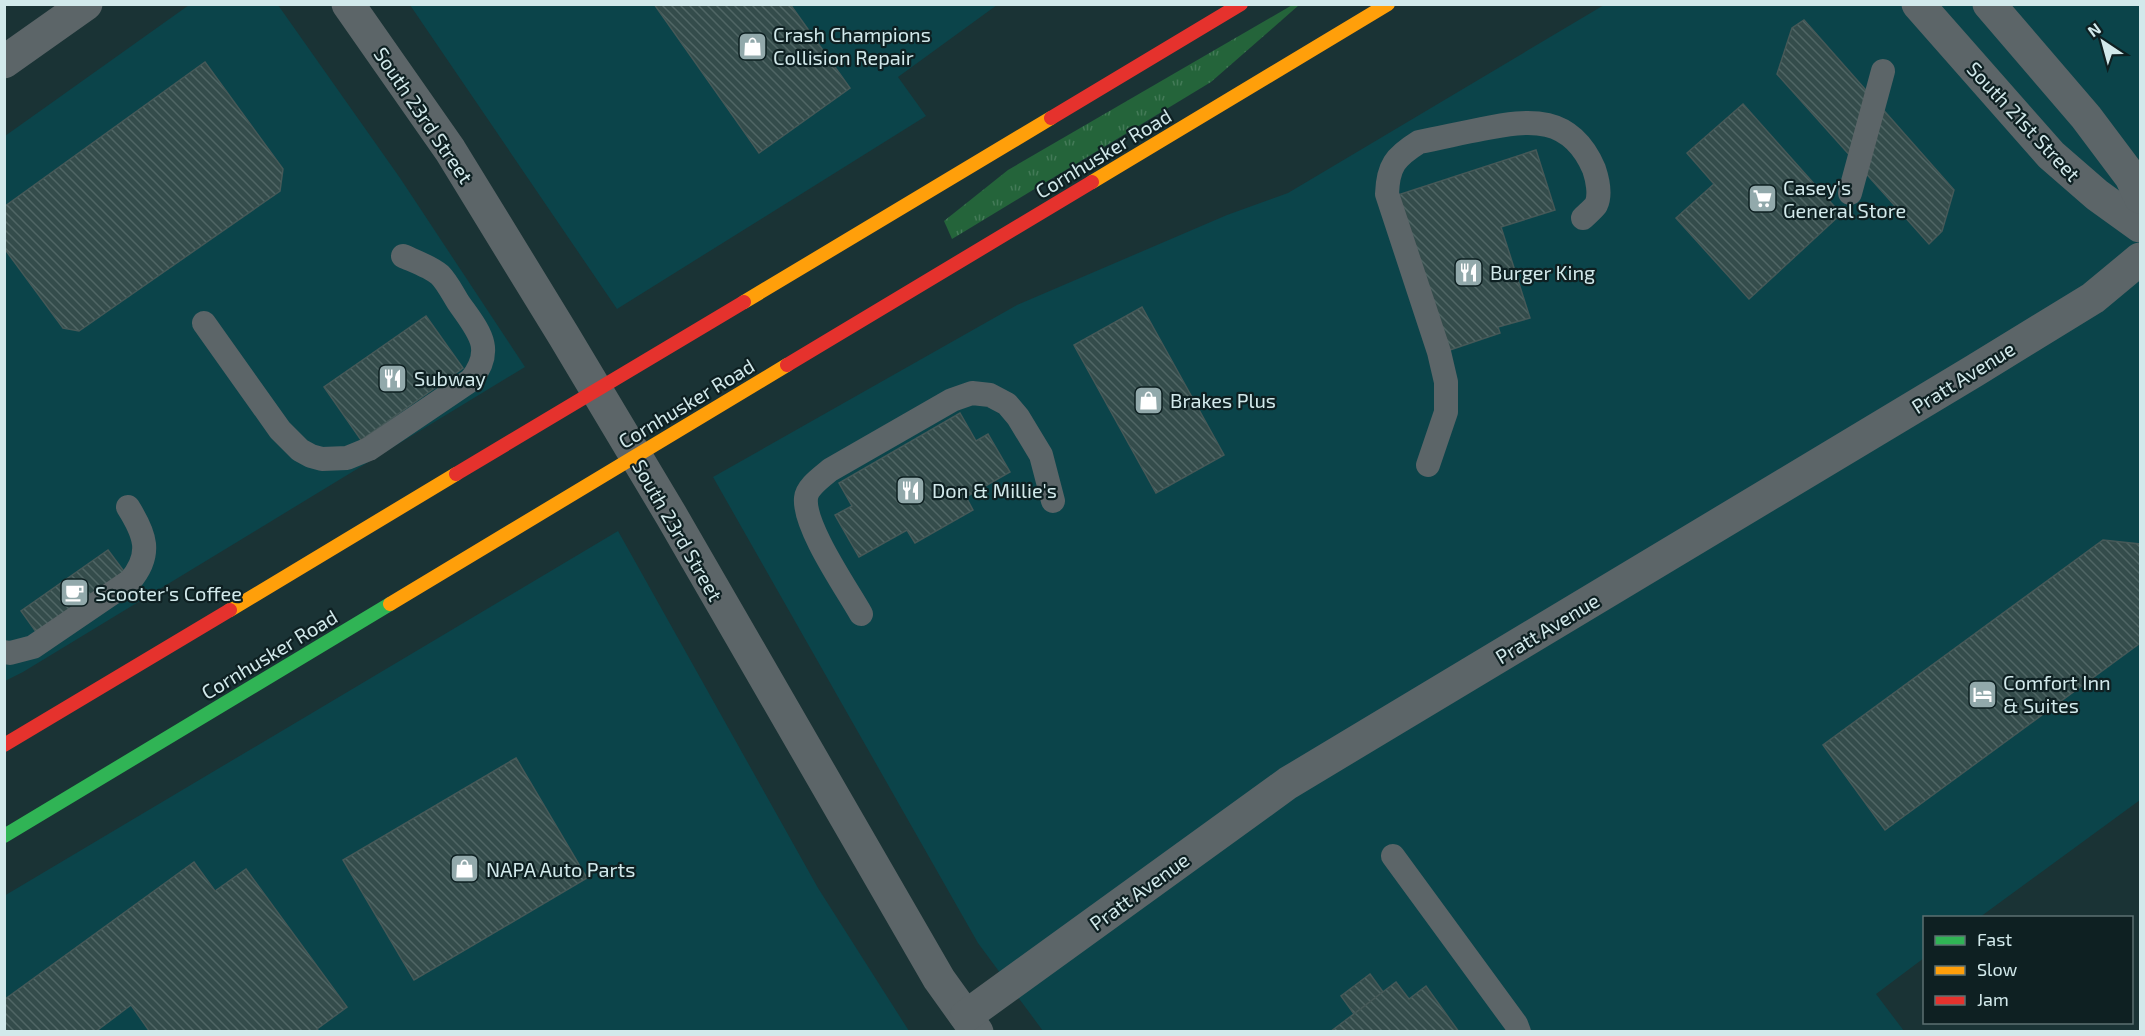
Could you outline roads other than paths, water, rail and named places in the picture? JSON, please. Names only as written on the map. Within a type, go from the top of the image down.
[{"type":"main road","points":[[4,746],[1240,4]]},
{"type":"main road","name":"Cornhusker Road","points":[[4,836],[1388,4]]},
{"type":"street","points":[[4,62],[86,4]]},
{"type":"street","name":"South 23rd Street","points":[[348,4],[450,150],[635,457],[939,979],[971,1024]]},
{"type":"street","name":"South 21st Street","points":[[1918,4],[2051,155],[2097,195],[2140,226]]},
{"type":"street","points":[[1989,4],[2086,117],[2131,177],[2140,197]]},
{"type":"street","name":"Pratt Avenue","points":[[971,1024],[1288,783],[2004,353],[2093,298],[2140,259]]},
{"type":"lane","points":[[1850,193],[1883,71]]},
{"type":"lane","points":[[1428,465],[1446,412],[1446,382],[1439,352],[1387,194],[1388,177],[1394,161],[1419,142],[1516,122],[1546,124],[1572,137],[1582,147],[1594,171],[1598,193],[1596,205],[1583,218]]},
{"type":"lane","points":[[204,322],[280,430],[300,450],[322,459],[347,458],[369,449],[471,380],[482,365],[484,353],[480,335],[440,275],[403,256]]},
{"type":"lane","points":[[861,615],[812,528],[807,512],[806,496],[817,481],[830,470],[952,400],[972,393],[990,395],[1007,404],[1018,417],[1041,455],[1053,501]]},
{"type":"lane","points":[[4,652],[10,653],[33,647],[129,581],[135,574],[142,560],[145,544],[142,533],[128,507]]},
{"type":"lane","points":[[1393,855],[1520,1032]]},
{"type":"place","name":"Crash Champions Collision Repair","points":[[752,46]]},
{"type":"place","name":"Casey's General Store","points":[[1762,199]]},
{"type":"place","name":"Burger King","points":[[1469,272]]},
{"type":"place","name":"Subway","points":[[393,378]]},
{"type":"place","name":"Brakes Plus","points":[[1149,400]]},
{"type":"place","name":"Don & Millie's","points":[[911,490]]},
{"type":"place","name":"Scooter's Coffee","points":[[74,593]]},
{"type":"place","name":"Comfort Inn & Suites","points":[[1982,694]]},
{"type":"place","name":"NAPA Auto Parts","points":[[465,869]]}]
